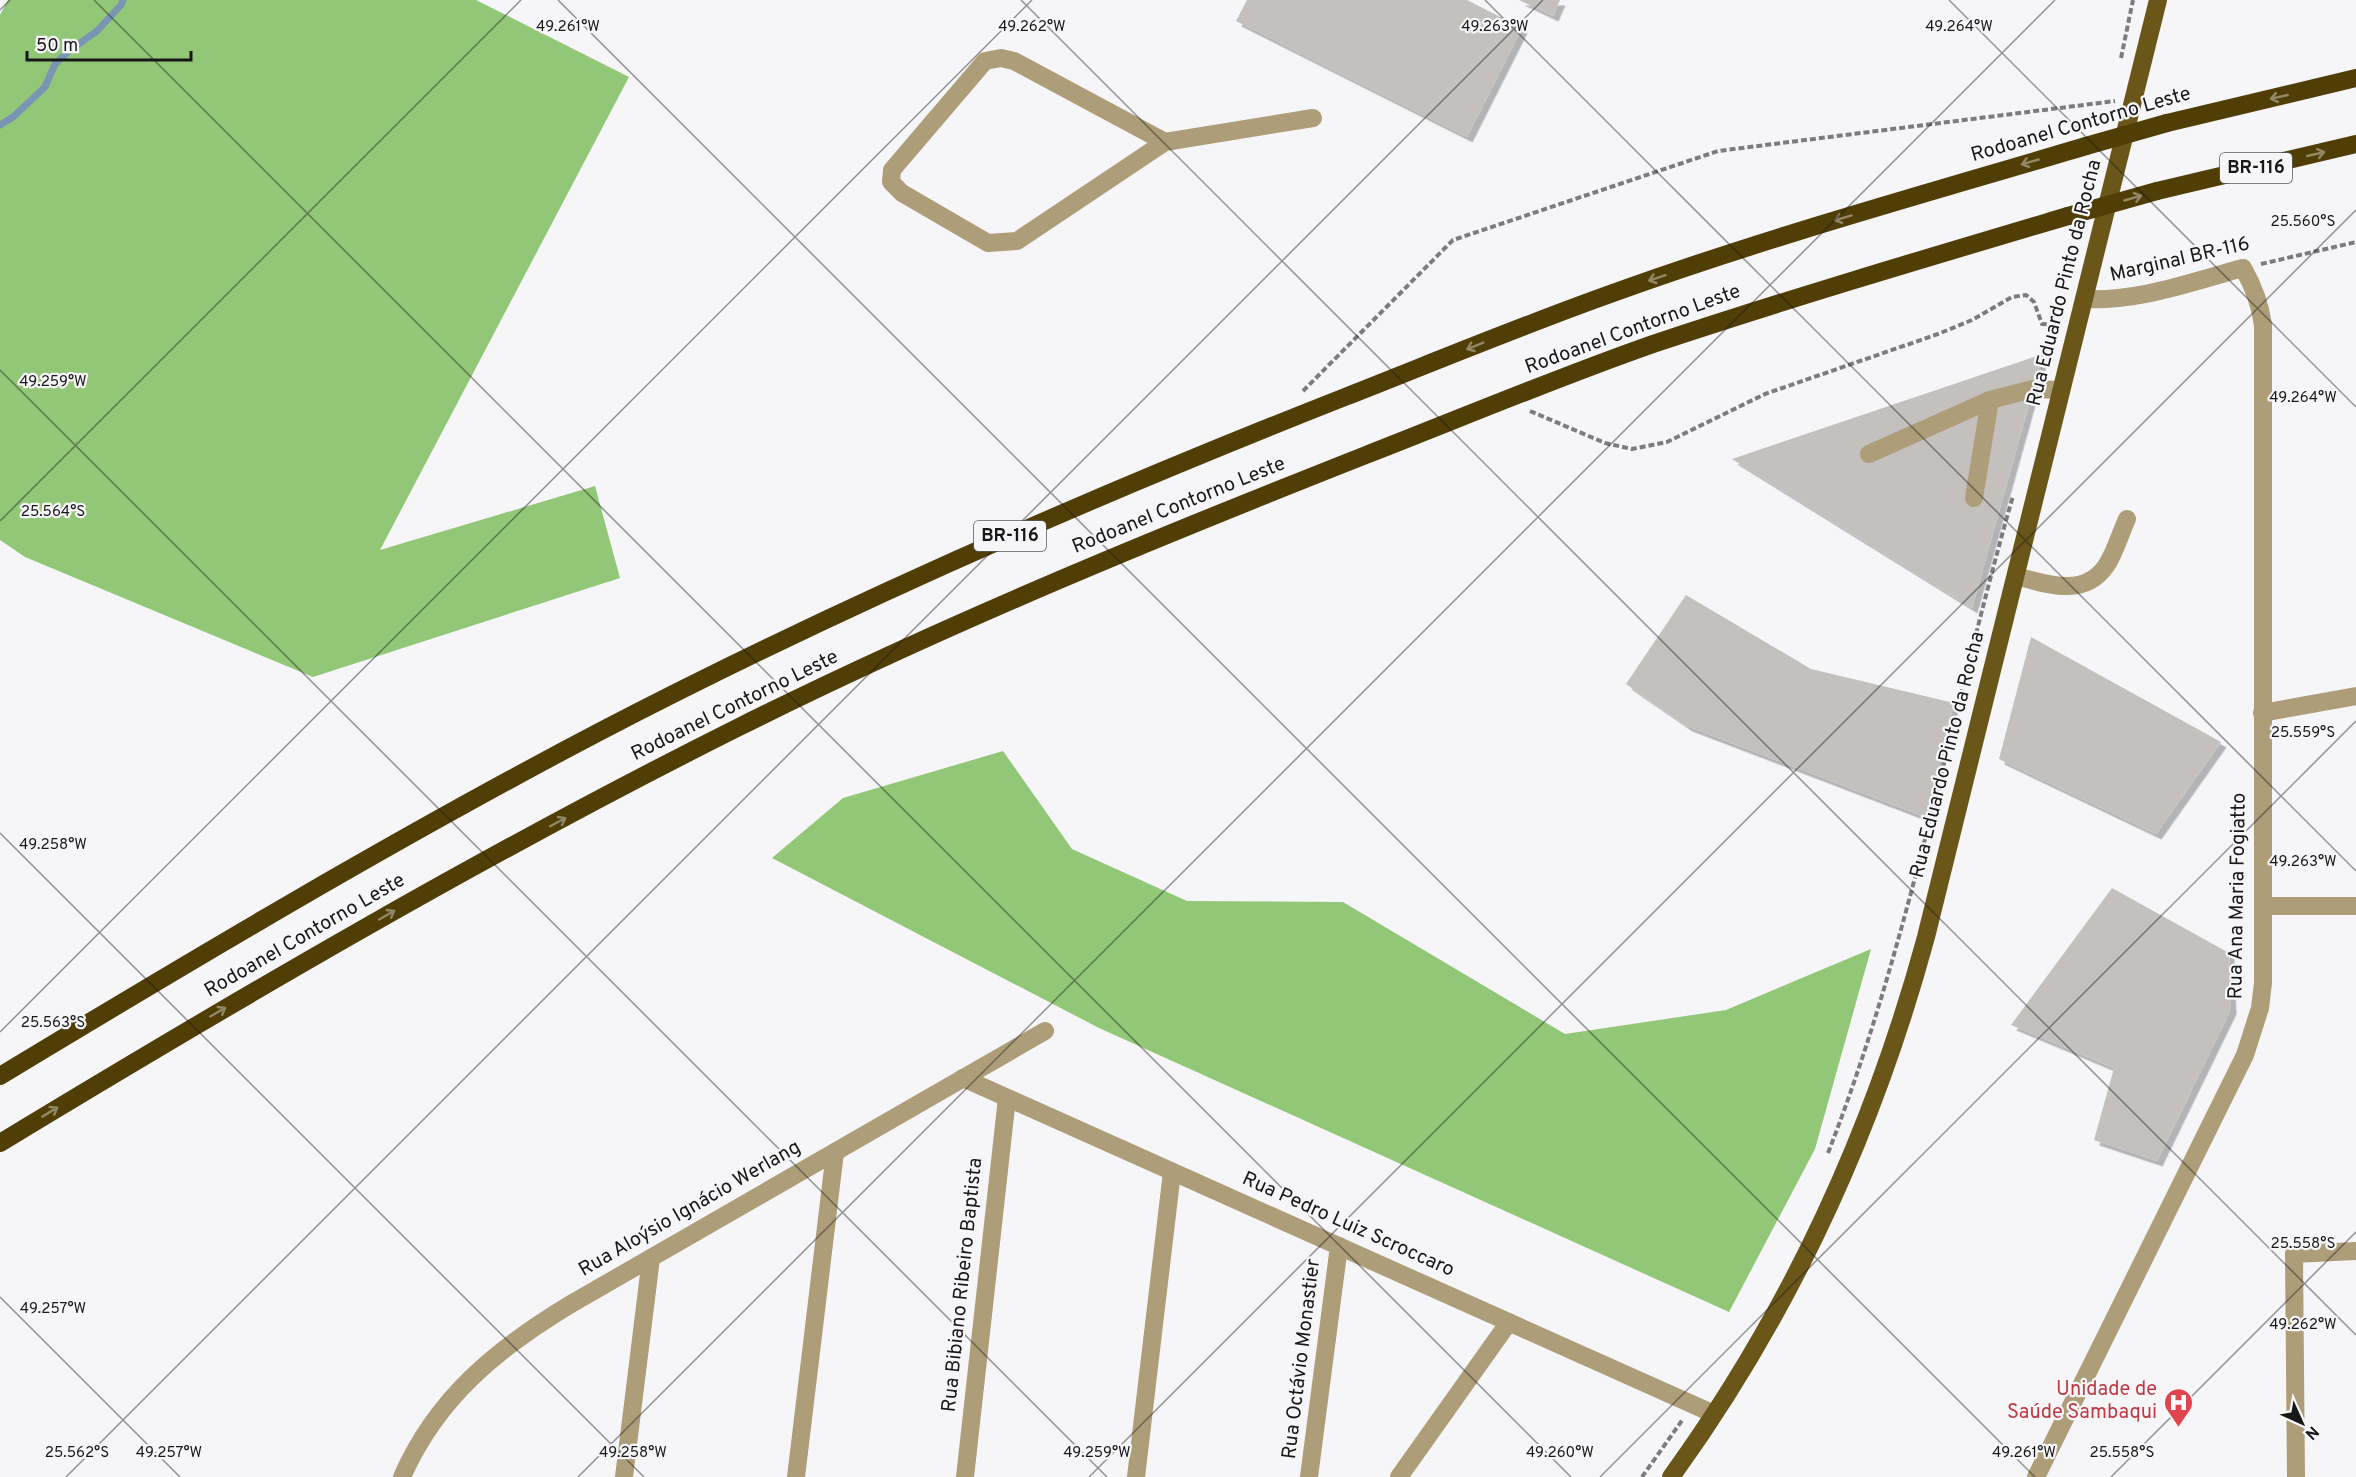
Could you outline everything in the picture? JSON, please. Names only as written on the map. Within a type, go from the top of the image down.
[{"type":"highway","name":"Rodoanel Contorno Leste","points":[[0,1076],[371,856],[600,732],[852,608],[1145,477],[1614,293],[1816,226],[2167,123],[2356,78]]},
{"type":"highway","name":"Rodoanel Contorno Leste","points":[[0,1143],[163,1044],[391,912],[632,782],[739,727],[971,618],[1148,542],[1645,347],[1736,316],[2157,191],[2356,144]]},
{"type":"main road","name":"Rua Eduardo Pinto da Rocha","points":[[1671,1477],[1714,1414],[1767,1327],[1829,1209],[1883,1076],[1904,1016],[1926,937],[2158,0]]},
{"type":"street","points":[[1165,142],[1014,61],[1001,57],[985,61],[892,170],[891,182],[902,193],[988,243],[1017,241],[1165,142],[1313,118]]},
{"type":"street","name":"Marginal BR-116","points":[[2084,299],[2125,298],[2243,268]]},
{"type":"street","name":"Rua Ana Maria Fogiatto","points":[[2036,1477],[2245,1055],[2260,1008],[2263,906],[2263,325],[2260,304],[2243,268]]},
{"type":"street","points":[[1869,454],[1990,400],[2033,389],[2061,390]]},
{"type":"street","points":[[1974,498],[1990,400]]},
{"type":"street","points":[[2016,576],[2050,584],[2075,586],[2094,580],[2107,565],[2127,519]]},
{"type":"street","points":[[2262,713],[2356,696]]},
{"type":"street","points":[[2263,906],[2356,906]]},
{"type":"street","name":"Rua Aloýsio Ignácio Werlang","points":[[402,1477],[414,1450],[433,1420],[457,1391],[504,1348],[550,1316],[1045,1031]]},
{"type":"street","name":"Rua Pedro Luiz Scroccaro","points":[[963,1078],[1714,1414]]},
{"type":"street","name":"Rua Bibiano Ribeiro Baptista","points":[[965,1477],[1007,1098]]},
{"type":"street","points":[[796,1477],[835,1152]]},
{"type":"street","points":[[1136,1477],[1172,1172]]},
{"type":"street","name":"Rua Octávio Monastier","points":[[1309,1477],[1339,1246]]},
{"type":"street","points":[[2296,1477],[2294,1254],[2356,1251]]},
{"type":"street","points":[[624,1477],[651,1258]]},
{"type":"street","points":[[1399,1477],[1509,1322]]},
{"type":"path","points":[[2119,68],[2133,0]]},
{"type":"path","points":[[2109,113],[2114,90]]},
{"type":"path","points":[[1299,395],[1453,240],[1718,151],[2133,100]]},
{"type":"path","name":"Marginal BR-116","points":[[2243,268],[2356,242]]},
{"type":"path","points":[[1506,401],[1605,443],[1632,448],[1667,442],[1765,394],[1938,334],[1972,320],[2012,297],[2025,295],[2034,302],[2042,324],[2059,325],[2056,336]]},
{"type":"path","points":[[1826,1160],[1842,1119],[1890,972],[2014,490]]},
{"type":"path","points":[[1642,1477],[1676,1431]]},
{"type":"green space","points":[[8,0],[476,0],[629,77],[380,550],[595,486],[620,578],[313,677],[25,557],[0,540],[0,15]]},
{"type":"green space","points":[[1003,751],[1072,849],[1187,901],[1343,902],[1565,1034],[1726,1010],[1871,949],[1815,1149],[1729,1312],[1099,1028],[772,858],[843,798]]},
{"type":"building","points":[[1247,0],[1467,0],[1522,28],[1467,137],[1236,21]]},
{"type":"building","points":[[1519,0],[1560,0],[1553,16]]},
{"type":"building","points":[[2043,354],[1972,608],[1732,459]]},
{"type":"building","points":[[1686,595],[1811,669],[1954,703],[1925,817],[1687,726],[1626,684]]},
{"type":"building","points":[[2031,637],[2221,742],[2156,834],[1999,759]]},
{"type":"building","points":[[2112,888],[2229,953],[2231,1009],[2157,1161],[2094,1140],[2114,1068],[2011,1025]]},
{"type":"waterway","points":[[0,125],[13,117],[45,87],[55,64],[97,31],[123,0]]},
{"type":"place","name":"Unidade de Saúde Sambaqui","points":[[2178,1428]]}]
